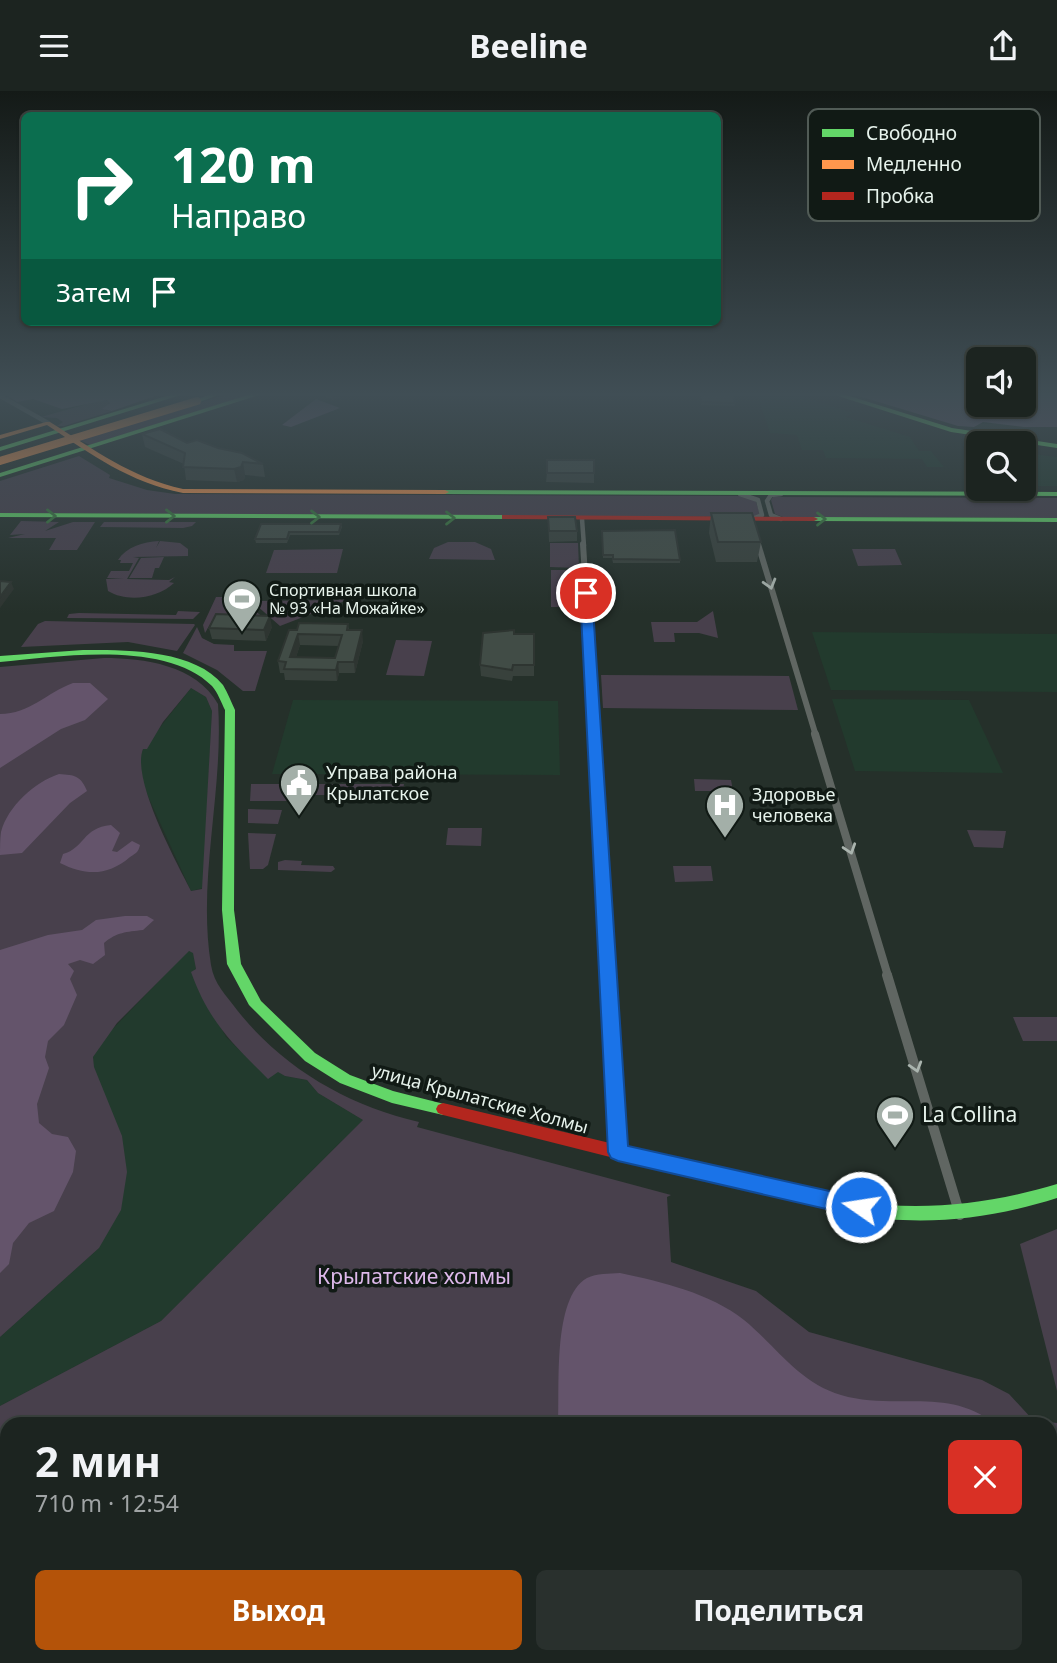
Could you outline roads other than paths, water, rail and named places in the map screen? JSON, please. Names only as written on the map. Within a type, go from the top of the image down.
[{"type":"street","points":[[0,475],[24,467]]},
{"type":"street","points":[[114,467],[138,482],[183,491],[1057,494]]},
{"type":"street","points":[[738,493],[758,500],[762,515],[751,519]]},
{"type":"street","points":[[784,493],[771,495],[767,501],[772,516],[786,519]]},
{"type":"street","points":[[0,515],[1057,520]]},
{"type":"street","points":[[582,519],[618,1152]]},
{"type":"street","points":[[751,519],[960,1215]]},
{"type":"street","name":"улица Крылатские Холмы","points":[[0,659],[91,652],[145,654],[198,672],[223,692],[230,710],[228,910],[233,964],[256,1005],[310,1058],[345,1079],[392,1097],[618,1152],[861,1207],[911,1215],[960,1215],[1005,1207],[1057,1191]]},
{"type":"place","name":"Спортивная школа № 93 «На Можайке»","points":[[242,633]]},
{"type":"place","name":"Управа района Крылатское","points":[[299,817]]},
{"type":"place","name":"Здоровье человека","points":[[725,839]]},
{"type":"place","name":"La Collina","points":[[895,1149]]},
{"type":"park label","name":"Крылатские холмы","points":[[414,1277]]}]
